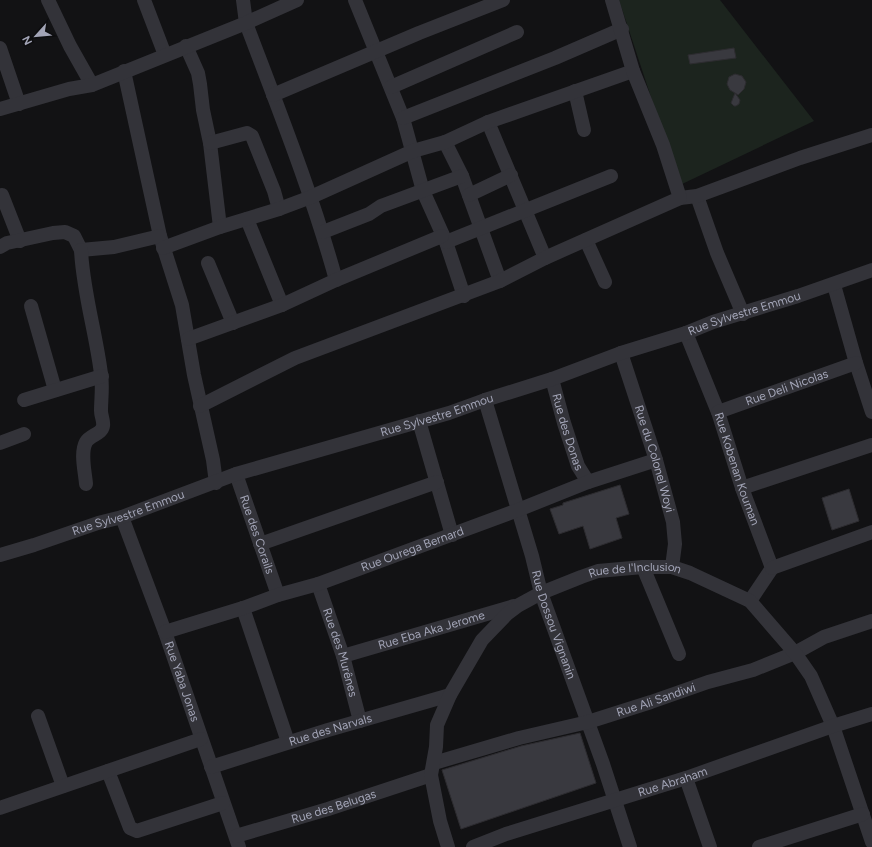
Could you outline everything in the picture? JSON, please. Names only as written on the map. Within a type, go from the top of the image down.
[{"type":"street","points":[[48,0],[70,46],[92,85]]},
{"type":"street","points":[[144,0],[165,55]]},
{"type":"street","points":[[243,0],[246,23],[311,196],[323,232],[336,280]]},
{"type":"street","points":[[0,109],[69,89],[92,85],[246,23],[296,0]]},
{"type":"street","points":[[355,0],[403,118],[423,190],[444,239],[464,296]]},
{"type":"street","points":[[273,95],[419,33],[503,0]]},
{"type":"street","points":[[612,0],[622,29],[633,71],[663,145],[680,198]]},
{"type":"street","points":[[403,118],[555,58],[622,29]]},
{"type":"street","points":[[391,87],[517,32]]},
{"type":"street","points":[[186,46],[193,61],[200,84],[203,110],[210,143],[220,227]]},
{"type":"street","points":[[0,48],[19,104]]},
{"type":"street","points":[[124,71],[162,242],[182,305],[200,406],[213,460],[216,483]]},
{"type":"street","points":[[81,250],[162,242],[220,227],[278,209],[413,151],[445,142],[488,122],[633,71]]},
{"type":"street","points":[[574,91],[584,130]]},
{"type":"street","points":[[488,122],[545,258]]},
{"type":"street","points":[[210,143],[247,133],[252,136],[274,191],[278,209]]},
{"type":"street","points":[[200,406],[295,358],[464,296],[500,281],[545,258],[680,198],[697,196],[800,158],[872,135]]},
{"type":"street","points":[[445,142],[462,176],[500,281]]},
{"type":"street","points":[[469,195],[510,175]]},
{"type":"street","points":[[323,232],[370,214],[381,206],[462,176]]},
{"type":"street","points":[[188,340],[282,305],[336,280],[444,239],[480,228],[526,211],[611,176]]},
{"type":"street","points":[[2,195],[20,241]]},
{"type":"street","points":[[697,196],[717,253],[743,314]]},
{"type":"street","points":[[247,219],[282,305]]},
{"type":"street","points":[[0,246],[7,243],[53,233],[65,232],[74,236],[81,250],[83,273],[102,376],[101,413],[103,428],[100,432],[93,435],[86,441],[84,448],[86,484]]},
{"type":"street","points":[[586,240],[605,282]]},
{"type":"street","points":[[208,263],[233,323]]},
{"type":"street","name":"Rue Sylvestre Emmou","points":[[0,555],[98,523],[122,517],[216,483],[236,474],[450,413],[485,400],[552,379],[621,353],[686,333],[713,322],[743,314],[872,270]]},
{"type":"street","points":[[834,284],[856,363],[872,412]]},
{"type":"street","points":[[31,306],[54,390]]},
{"type":"street","name":"Rue Kobenan Kouman","points":[[686,333],[718,412],[742,488],[772,568]]},
{"type":"street","name":"Rue du Colonel Woyi","points":[[621,353],[656,460],[673,522],[675,544],[672,567]]},
{"type":"street","name":"Rue Deli Nicolas","points":[[718,412],[856,363]]},
{"type":"street","points":[[24,400],[102,376]]},
{"type":"street","name":"Rue des Donas","points":[[552,379],[578,466],[588,482]]},
{"type":"street","name":"Rue Dossou Vignanin","points":[[485,400],[542,593],[616,801],[630,847]]},
{"type":"street","points":[[419,421],[452,535]]},
{"type":"street","points":[[0,443],[24,434]]},
{"type":"street","points":[[742,488],[872,445]]},
{"type":"street","name":"Rue Ourega Bernard","points":[[165,632],[244,608],[278,595],[318,584],[452,535],[588,482],[656,460]]},
{"type":"street","name":"Rue des Corails","points":[[236,474],[278,595]]},
{"type":"street","points":[[260,544],[437,482]]},
{"type":"street","name":"Rue Yaba Jonas","points":[[122,517],[165,632],[223,803],[238,842]]},
{"type":"street","points":[[750,601],[772,568],[872,532]]},
{"type":"street","points":[[643,567],[679,654]]},
{"type":"street","name":"Rue de l'Inclusion","points":[[448,847],[440,821],[433,769],[437,725],[450,695],[482,640],[497,624],[519,605],[542,593],[598,571],[643,567],[672,567],[690,573],[750,601],[795,653],[811,676],[833,726],[872,842]]},
{"type":"street","name":"Rue des Murênes","points":[[318,584],[343,656],[360,721]]},
{"type":"street","name":"Rue Eba Aka Jerome","points":[[343,656],[519,605]]},
{"type":"street","points":[[244,608],[288,742]]},
{"type":"street","name":"Rue Ali Sandiwi","points":[[433,769],[519,738],[588,722],[708,682],[753,670],[795,653],[824,637],[872,621]]},
{"type":"street","name":"Rue des Narvals","points":[[211,767],[288,742],[450,695]]},
{"type":"street","name":"Rue Abraham","points":[[473,847],[508,841],[616,801],[872,714]]},
{"type":"street","points":[[38,716],[63,786]]},
{"type":"street","points":[[0,808],[202,739]]},
{"type":"street","name":"Rue des Belugas","points":[[238,842],[433,769]]},
{"type":"street","points":[[108,771],[130,828],[136,831],[223,803]]},
{"type":"street","points":[[686,778],[710,847]]},
{"type":"street","points":[[759,847],[863,814]]},
{"type":"shaded area","points":[[619,0],[720,0],[814,121],[680,185]]},
{"type":"building","points":[[734,48],[736,58],[690,64],[688,55]]},
{"type":"building","points":[[735,74],[742,76],[746,82],[744,89],[738,95],[730,90],[727,84],[729,77]]},
{"type":"building","points":[[735,93],[740,100],[739,104],[734,106],[731,103]]},
{"type":"building","points":[[620,485],[629,514],[616,518],[622,538],[590,549],[583,526],[559,534],[550,509],[563,505],[563,503]]},
{"type":"building","points":[[849,489],[859,521],[832,530],[822,498]]},
{"type":"building","points":[[580,733],[596,783],[461,829],[442,770],[521,746]]}]
